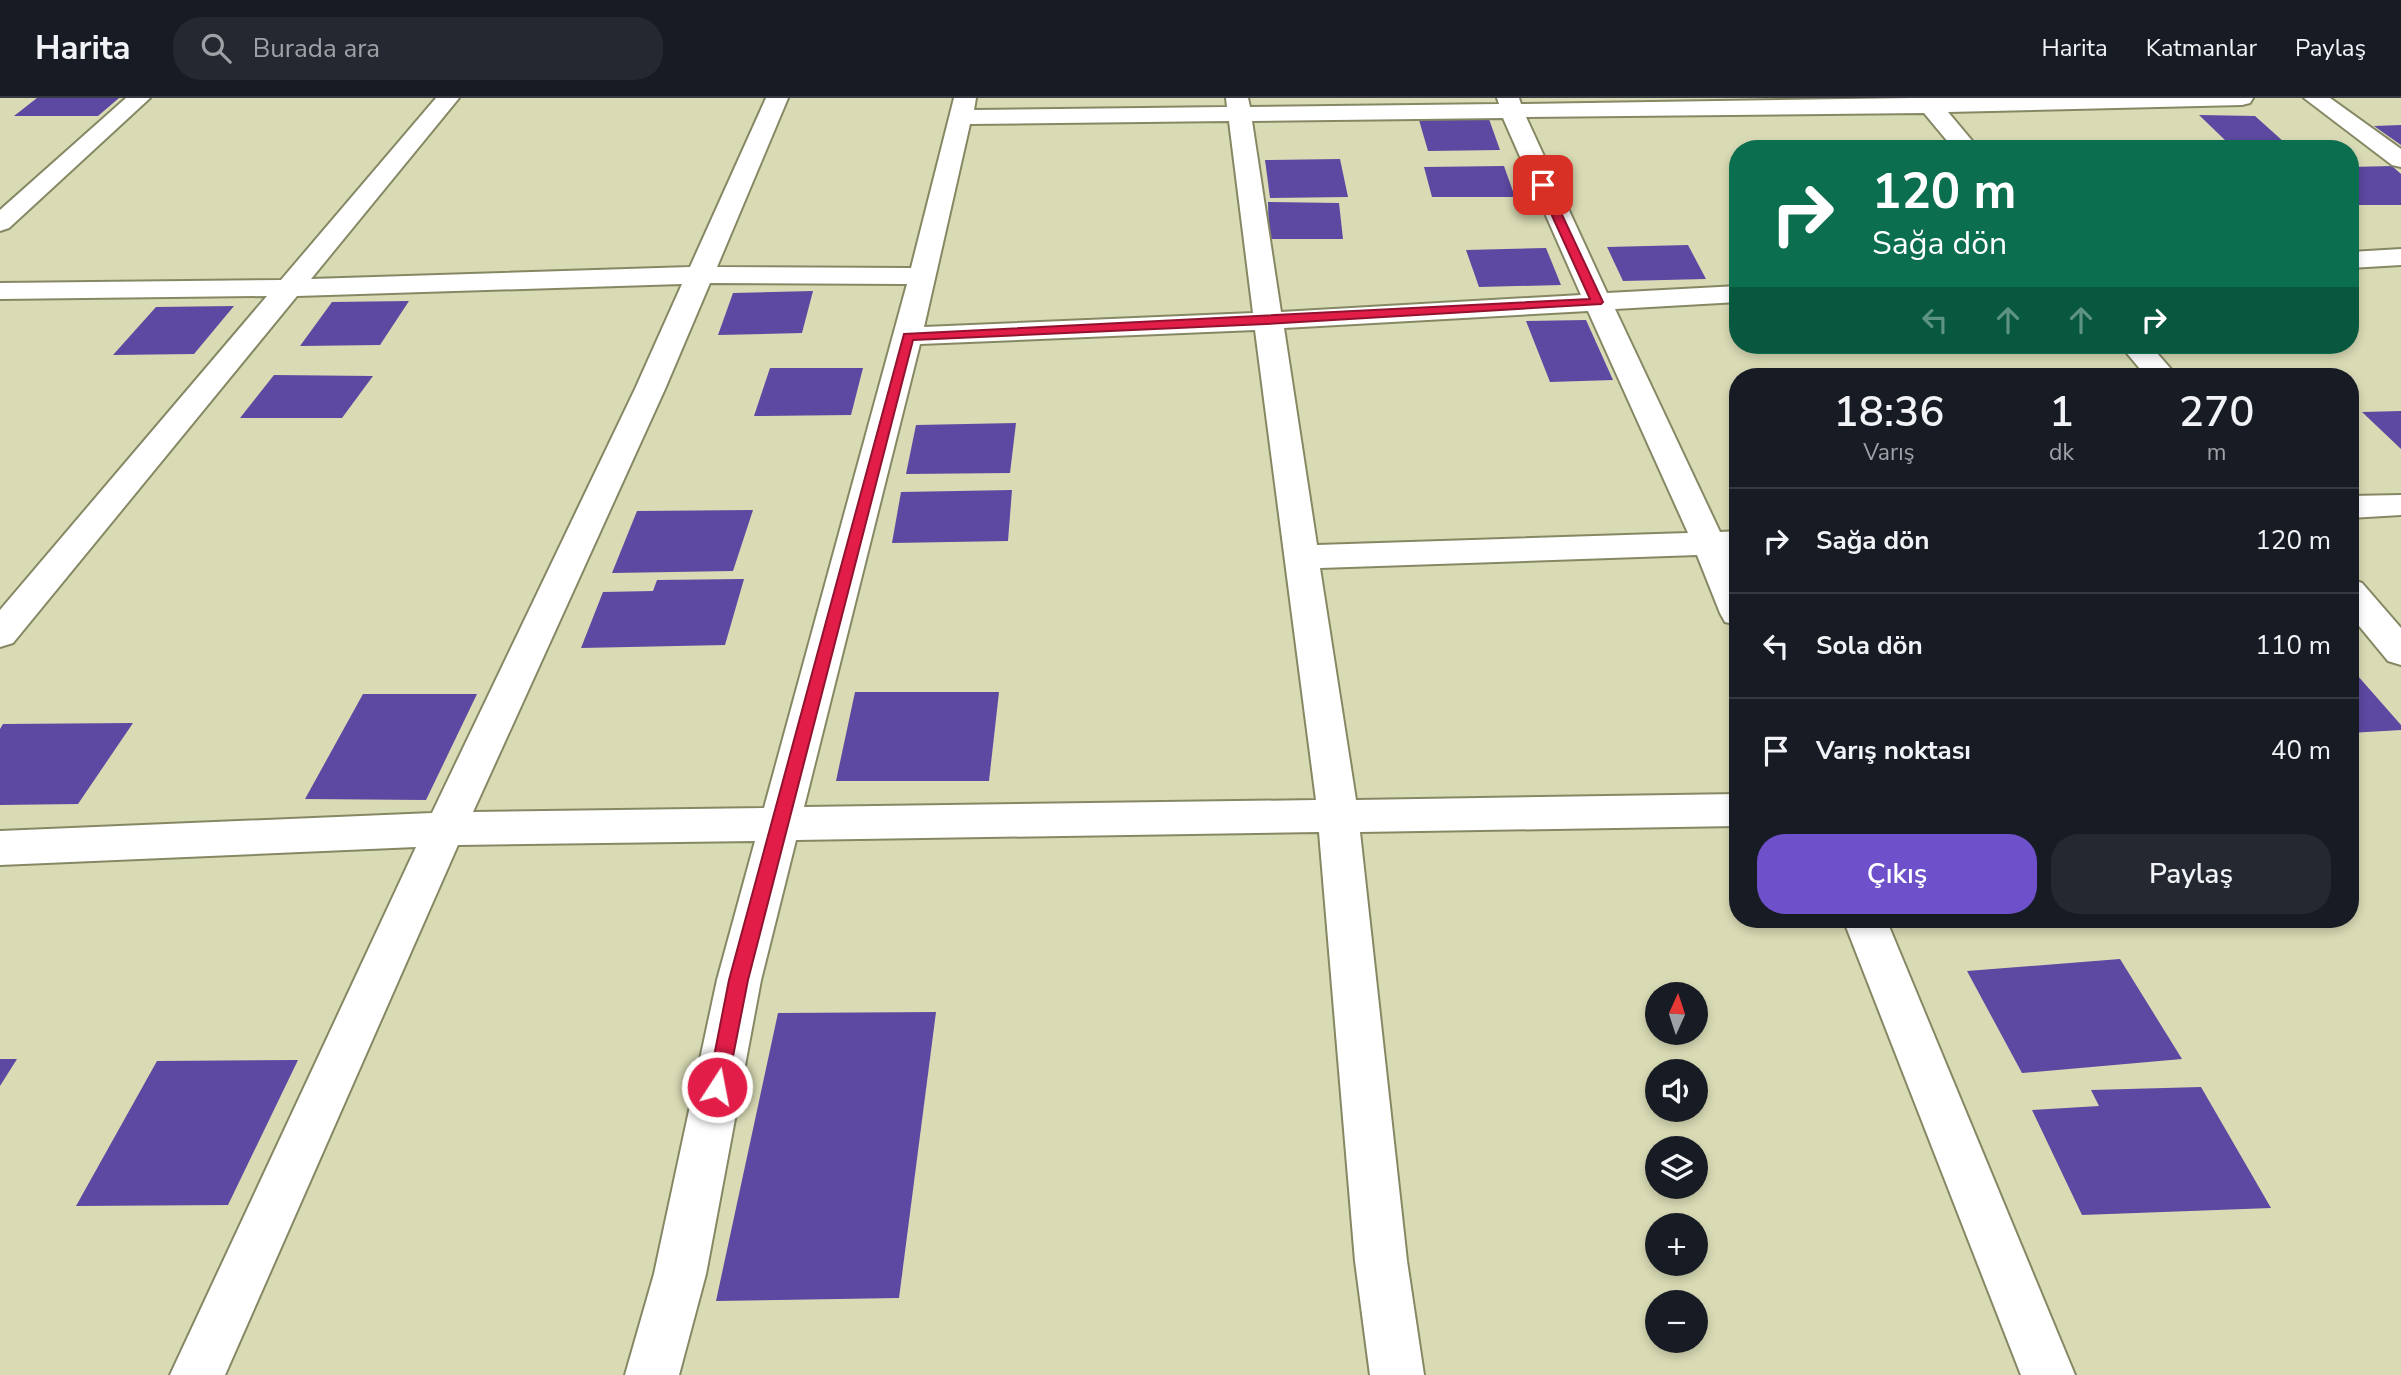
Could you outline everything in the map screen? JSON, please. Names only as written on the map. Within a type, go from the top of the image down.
[{"type":"street","points":[[0,223],[139,98]]},
{"type":"street","points":[[0,634],[448,98]]},
{"type":"street","points":[[197,1375],[445,829],[644,401],[777,98]]},
{"type":"street","points":[[652,1375],[680,1274],[739,980],[908,336],[963,107],[2242,98]]},
{"type":"street","points":[[2315,98],[2401,160]]},
{"type":"street","points":[[1928,102],[1960,140]]},
{"type":"street","points":[[1509,104],[1597,302],[1723,542],[1729,570]]},
{"type":"street","points":[[1238,105],[1266,321],[1338,817],[1381,1261],[1397,1375]]},
{"type":"street","points":[[2359,259],[2401,257]]},
{"type":"street","points":[[0,291],[290,288],[699,275],[923,276]]},
{"type":"street","points":[[908,336],[1266,321],[1729,295]]},
{"type":"street","points":[[2142,354],[2155,368]]},
{"type":"street","points":[[2359,507],[2401,505]]},
{"type":"street","points":[[1300,557],[1723,542]]},
{"type":"street","points":[[2359,602],[2401,652]]},
{"type":"street","points":[[0,848],[445,829],[1729,810]]},
{"type":"street","points":[[1869,928],[2048,1375]]},
{"type":"building","points":[[37,98],[119,98],[98,116],[14,116]]},
{"type":"building","points":[[2199,115],[2255,116],[2282,140],[2225,140]]},
{"type":"building","points":[[1489,119],[1500,150],[1428,151],[1419,120]]},
{"type":"building","points":[[2401,125],[2401,145],[2374,126]]},
{"type":"building","points":[[1340,159],[1348,197],[1270,198],[1265,160]]},
{"type":"building","points":[[1504,166],[1515,197],[1432,197],[1424,167]]},
{"type":"building","points":[[2392,166],[2401,174],[2401,205],[2359,205],[2359,167]]},
{"type":"building","points":[[1268,202],[1339,203],[1343,239],[1269,239]]},
{"type":"building","points":[[1688,245],[1706,279],[1623,281],[1607,247]]},
{"type":"building","points":[[1546,248],[1561,285],[1479,287],[1466,250]]},
{"type":"building","points":[[813,291],[802,333],[718,335],[733,293]]},
{"type":"building","points":[[409,301],[380,345],[300,346],[332,302]]},
{"type":"building","points":[[234,306],[194,354],[113,355],[156,307]]},
{"type":"building","points":[[1586,320],[1613,380],[1550,382],[1526,321]]},
{"type":"building","points":[[770,368],[863,368],[851,415],[754,416]]},
{"type":"building","points":[[274,375],[373,376],[342,418],[240,418]]},
{"type":"building","points":[[2401,411],[2401,449],[2362,412]]},
{"type":"building","points":[[1016,423],[1010,473],[906,474],[916,425]]},
{"type":"building","points":[[1012,490],[1008,541],[892,543],[901,492]]},
{"type":"building","points":[[753,510],[733,571],[612,573],[637,511]]},
{"type":"building","points":[[744,579],[725,645],[581,648],[603,592],[653,591],[657,580]]},
{"type":"building","points":[[2359,677],[2401,725],[2401,730],[2359,732]]},
{"type":"building","points":[[855,692],[999,692],[989,781],[836,781]]},
{"type":"building","points":[[363,694],[477,694],[426,800],[305,799]]},
{"type":"building","points":[[133,723],[78,804],[0,805],[0,729],[3,724]]},
{"type":"building","points":[[2120,959],[2182,1059],[2022,1073],[1967,971]]},
{"type":"building","points":[[936,1012],[899,1298],[716,1301],[778,1013]]},
{"type":"building","points":[[0,1059],[17,1059],[0,1086]]},
{"type":"building","points":[[298,1060],[228,1205],[76,1206],[157,1061]]},
{"type":"building","points":[[2201,1087],[2271,1208],[2082,1215],[2032,1110],[2099,1106],[2091,1090]]},
{"type":"route","points":[[717,1087],[739,980],[908,336],[1266,321],[1597,302],[1543,185]]}]
